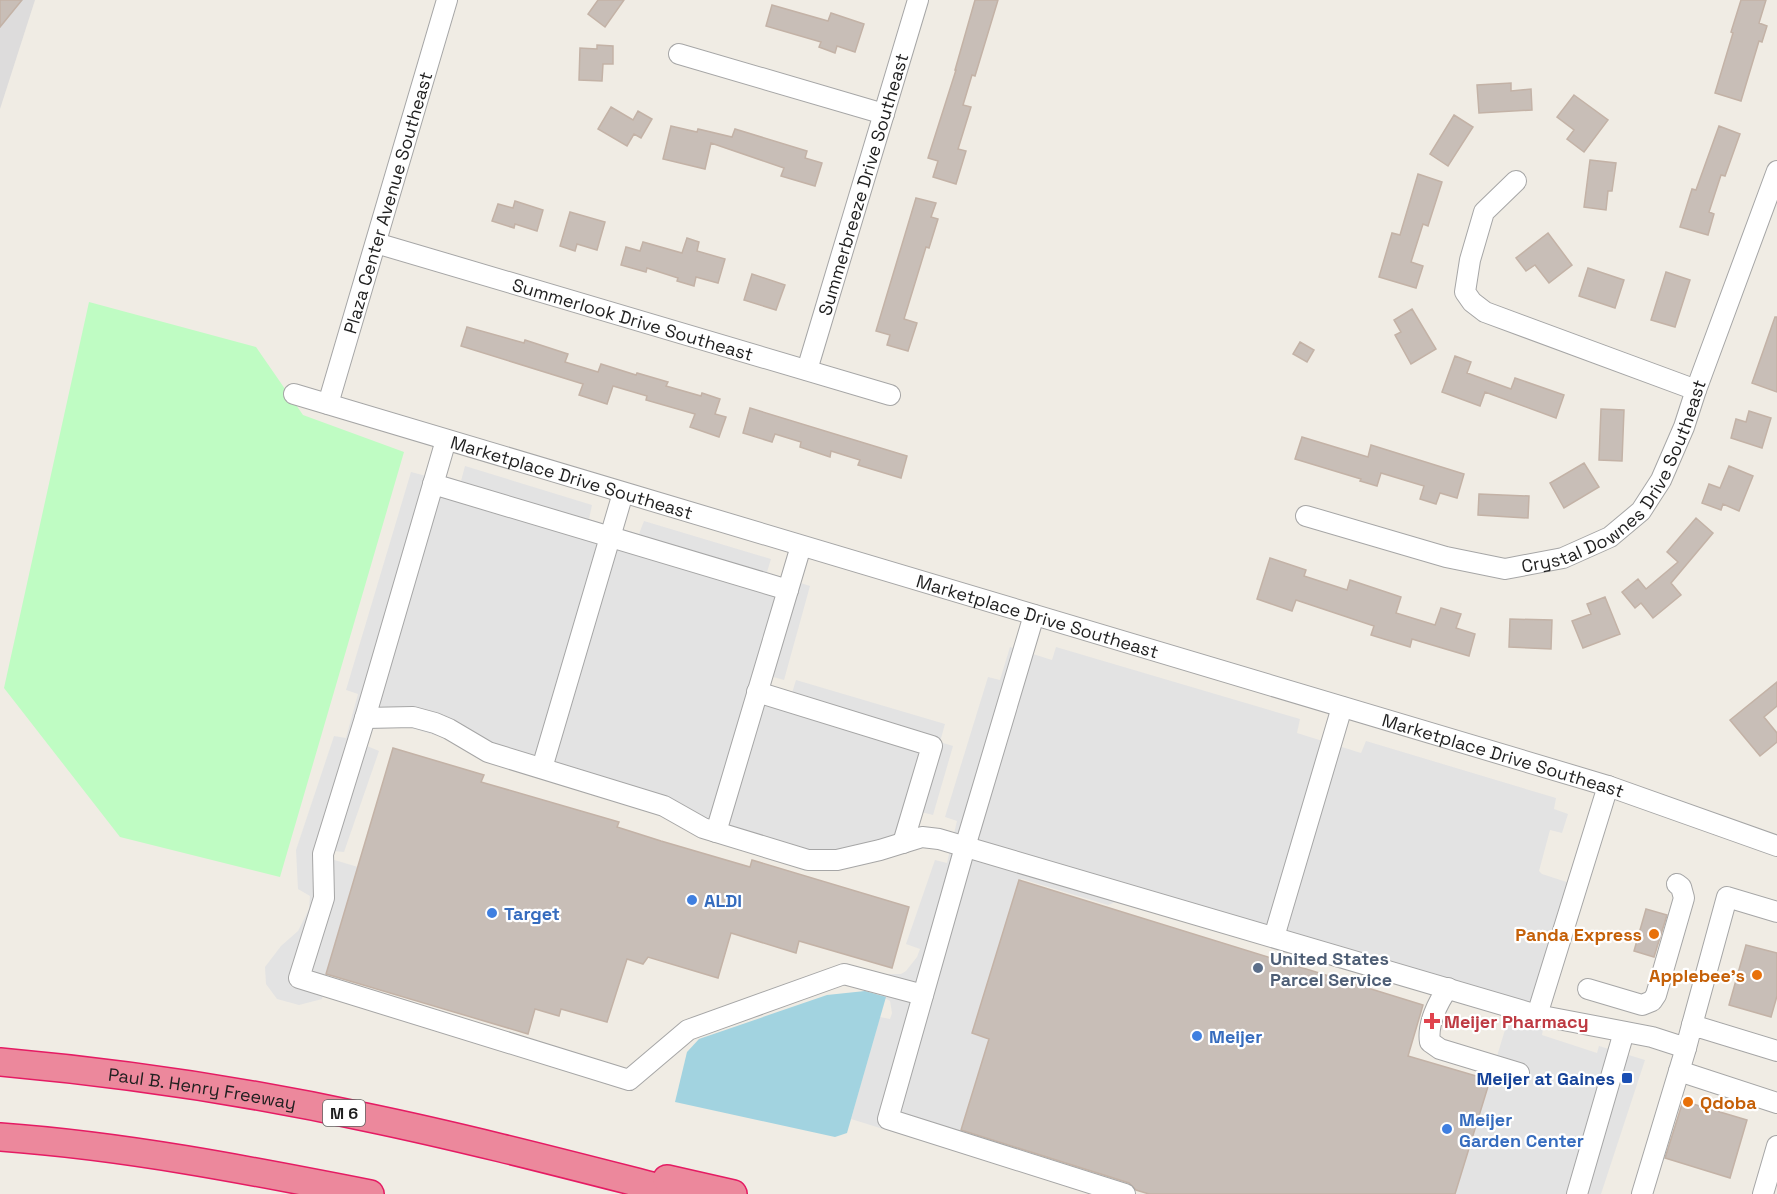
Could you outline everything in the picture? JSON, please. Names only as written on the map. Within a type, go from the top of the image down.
[{"type":"highway","name":"Paul B. Henry Freeway","points":[[0,1062],[99,1072],[271,1098],[364,1116],[683,1194]]},
{"type":"highway","points":[[0,1137],[46,1141],[205,1163],[370,1194]]},
{"type":"highway","points":[[496,1147],[634,1172],[733,1194]]},
{"type":"street","name":"Plaza Center Avenue Southeast","points":[[327,404],[447,0]]},
{"type":"street","name":"Summerbreeze Drive Southeast","points":[[807,370],[918,0]]},
{"type":"street","points":[[679,54],[884,114]]},
{"type":"street","name":"Crystal Downes Drive Southeast","points":[[1306,516],[1446,557],[1505,568],[1563,558],[1610,537],[1641,511],[1661,480],[1684,427],[1777,171]]},
{"type":"street","points":[[1516,181],[1484,212],[1470,260],[1465,292],[1472,302],[1485,312],[1696,390]]},
{"type":"street","name":"Summerlook Drive Southeast","points":[[376,243],[890,395]]},
{"type":"street","name":"Marketplace Drive Southeast","points":[[294,394],[1608,786],[1777,846]]},
{"type":"street","points":[[446,440],[366,718],[322,854],[324,898],[299,978],[629,1080],[688,1030],[844,974],[923,995]]},
{"type":"street","points":[[433,484],[788,590]]},
{"type":"street","points":[[542,768],[623,493]]},
{"type":"street","points":[[716,832],[801,546]]},
{"type":"street","points":[[1034,615],[888,1119],[1125,1194]]},
{"type":"street","points":[[758,692],[932,746],[903,843]]},
{"type":"street","points":[[1274,937],[1342,707]]},
{"type":"street","points":[[366,718],[413,717],[435,723],[488,752],[664,806],[703,828],[808,860],[837,860],[922,837],[965,847],[1537,1015],[1652,1037],[1686,1048]]},
{"type":"street","points":[[1537,1015],[1608,786]]},
{"type":"street","points":[[1588,989],[1642,1005],[1652,1001],[1656,995],[1683,905],[1683,892],[1677,884]]},
{"type":"street","points":[[1642,1194],[1686,1048],[1727,897],[1777,912]]},
{"type":"street","points":[[1448,988],[1440,998],[1429,1037],[1430,1042],[1440,1049],[1519,1073]]},
{"type":"street","points":[[1692,1025],[1777,1051]]},
{"type":"street","points":[[1577,1194],[1624,1032]]},
{"type":"street","points":[[1679,1071],[1777,1103]]},
{"type":"street","points":[[1763,1194],[1777,1146]]},
{"type":"shaded area","points":[[0,0],[35,0],[0,109]]},
{"type":"shaded area","points":[[465,466],[592,505],[589,519],[639,534],[644,521],[771,559],[767,572],[810,586],[784,680],[770,676],[767,686],[792,693],[796,680],[945,724],[940,742],[953,746],[933,815],[921,812],[912,840],[796,863],[687,830],[668,816],[445,738],[408,727],[373,729],[367,746],[379,751],[344,852],[333,851],[331,859],[358,867],[326,974],[322,999],[299,1005],[277,999],[266,984],[265,967],[281,946],[298,931],[309,909],[310,896],[298,889],[296,850],[334,736],[346,738],[358,694],[346,690],[411,472],[426,476],[428,470],[461,481]]},
{"type":"shaded area","points":[[1010,647],[1052,660],[1056,647],[1300,719],[1297,733],[1361,753],[1366,741],[1556,798],[1554,809],[1568,814],[1562,833],[1550,830],[1539,871],[1585,888],[1545,1017],[1542,1035],[1597,1053],[1599,1046],[1645,1060],[1601,1194],[1455,1194],[1508,1020],[1502,1012],[1125,898],[1108,905],[1022,879],[1019,880],[972,1033],[989,1039],[954,1151],[851,1119],[880,1017],[890,1019],[892,1013],[890,1001],[881,996],[889,974],[901,974],[906,971],[917,957],[920,949],[906,944],[935,860],[947,863],[957,821],[945,817],[988,677],[1000,680]]},
{"type":"green space","points":[[89,302],[256,347],[303,415],[404,452],[280,877],[120,837],[4,688]]},
{"type":"water","points":[[865,991],[886,997],[847,1133],[835,1137],[675,1102],[687,1052],[699,1039],[827,995]]},
{"type":"building","points":[[0,0],[22,0],[0,27]]},
{"type":"building","points":[[598,0],[624,0],[605,27],[588,14]]},
{"type":"building","points":[[975,0],[998,0],[975,76],[972,75],[963,105],[971,107],[958,149],[966,151],[956,184],[933,177],[938,161],[928,158]]},
{"type":"building","points":[[1741,0],[1766,0],[1759,23],[1767,26],[1762,42],[1759,41],[1741,101],[1715,93]]},
{"type":"building","points":[[772,5],[828,21],[831,13],[864,24],[855,52],[837,46],[835,53],[819,47],[821,42],[766,26]]},
{"type":"building","points":[[597,45],[613,46],[613,64],[603,64],[602,81],[579,80],[580,48],[597,49]]},
{"type":"building","points":[[1511,83],[1511,91],[1531,89],[1532,110],[1479,113],[1477,85]]},
{"type":"building","points":[[1574,95],[1608,120],[1584,152],[1567,139],[1574,130],[1557,117]]},
{"type":"building","points":[[611,107],[633,120],[638,111],[652,119],[641,138],[634,134],[627,146],[598,129]]},
{"type":"building","points":[[1454,115],[1473,127],[1448,166],[1430,154]]},
{"type":"building","points":[[671,126],[697,132],[698,129],[732,137],[735,129],[807,151],[805,158],[822,163],[815,186],[781,176],[784,168],[711,143],[705,169],[663,159]]},
{"type":"building","points":[[1719,126],[1740,134],[1725,176],[1721,175],[1709,212],[1714,214],[1708,235],[1680,227],[1692,189],[1696,190]]},
{"type":"building","points":[[1590,160],[1616,163],[1612,191],[1608,191],[1606,210],[1584,207]]},
{"type":"building","points":[[1418,174],[1442,182],[1428,226],[1423,224],[1411,262],[1423,266],[1416,288],[1379,277],[1392,233],[1400,235]]},
{"type":"building","points":[[916,198],[936,203],[931,217],[938,219],[929,248],[926,247],[904,319],[917,323],[908,351],[887,345],[890,335],[876,331]]},
{"type":"building","points":[[515,201],[543,210],[537,231],[515,224],[514,228],[492,221],[498,204],[513,208]]},
{"type":"building","points":[[570,212],[605,222],[597,250],[577,244],[575,251],[560,246]]},
{"type":"building","points":[[1548,233],[1572,265],[1549,283],[1535,265],[1526,271],[1516,258]]},
{"type":"building","points":[[687,238],[699,242],[697,251],[725,259],[718,283],[696,277],[694,286],[647,268],[646,272],[621,265],[626,247],[640,251],[643,242],[682,253]]},
{"type":"building","points":[[1588,268],[1624,280],[1615,308],[1579,296]]},
{"type":"building","points":[[1666,272],[1690,280],[1675,327],[1651,320]]},
{"type":"building","points":[[752,274],[785,285],[776,310],[744,300]]},
{"type":"building","points":[[1412,309],[1436,349],[1411,364],[1395,335],[1401,332],[1394,320]]},
{"type":"building","points":[[1775,317],[1777,317],[1777,392],[1752,383]]},
{"type":"building","points":[[467,327],[524,343],[525,340],[568,354],[565,362],[598,372],[601,364],[668,382],[666,386],[720,399],[715,414],[726,417],[719,437],[690,427],[695,414],[646,400],[647,396],[613,386],[607,404],[579,395],[583,384],[461,346]]},
{"type":"building","points":[[1300,342],[1314,350],[1307,362],[1293,354]]},
{"type":"building","points":[[1455,356],[1471,362],[1467,373],[1511,389],[1515,378],[1564,395],[1556,418],[1485,392],[1480,406],[1442,392]]},
{"type":"building","points":[[750,408],[907,456],[901,478],[858,465],[860,460],[831,451],[830,457],[800,447],[801,442],[775,434],[772,442],[743,433]]},
{"type":"building","points":[[1601,409],[1624,410],[1622,461],[1599,460]]},
{"type":"building","points":[[1749,411],[1771,418],[1762,448],[1731,438],[1736,419],[1746,422]]},
{"type":"building","points":[[1302,437],[1368,457],[1371,445],[1464,474],[1457,498],[1440,493],[1436,504],[1420,499],[1424,486],[1381,473],[1377,486],[1295,459]]},
{"type":"building","points":[[1584,463],[1599,487],[1564,508],[1550,483]]},
{"type":"building","points":[[1729,466],[1753,476],[1739,511],[1723,504],[1721,510],[1702,503],[1709,484],[1720,488]]},
{"type":"building","points":[[1479,494],[1529,496],[1528,518],[1478,515]]},
{"type":"building","points":[[1696,518],[1713,533],[1671,583],[1681,595],[1653,618],[1641,603],[1635,608],[1622,592],[1638,579],[1646,589],[1678,562],[1667,552]]},
{"type":"building","points":[[1270,558],[1306,570],[1304,576],[1347,590],[1350,580],[1401,597],[1396,613],[1435,625],[1441,608],[1461,614],[1456,628],[1475,634],[1469,656],[1412,639],[1410,647],[1371,635],[1374,626],[1296,600],[1292,611],[1257,599]]},
{"type":"building","points":[[1605,597],[1620,634],[1583,648],[1572,621],[1591,614],[1587,604]]},
{"type":"building","points":[[1510,619],[1552,620],[1551,649],[1509,647]]},
{"type":"building","points":[[1777,682],[1777,706],[1764,717],[1777,733],[1777,742],[1760,756],[1730,720]]},
{"type":"building","name":"Target","points":[[393,748],[484,775],[481,782],[619,822],[617,827],[661,841],[750,867],[752,860],[909,907],[892,968],[799,941],[796,953],[731,933],[718,978],[648,957],[643,964],[627,959],[607,1022],[561,1009],[559,1016],[535,1009],[528,1034],[326,974]]},
{"type":"building","name":"Meijer","points":[[1019,880],[1423,1005],[1408,1056],[1490,1080],[1455,1194],[1149,1194],[1136,1190],[1129,1183],[961,1130],[989,1039],[972,1033]]},
{"type":"building","name":"Panda Express","points":[[1646,909],[1667,915],[1654,957],[1634,951]]},
{"type":"building","name":"Applebee's","points":[[1746,945],[1777,953],[1777,996],[1771,1017],[1729,1005]]},
{"type":"building","points":[[1683,1101],[1747,1120],[1730,1178],[1665,1158]]},
{"type":"place","name":"ALDI","points":[[692,900]]},
{"type":"place","name":"Target","points":[[492,913]]},
{"type":"place","name":"Panda Express","points":[[1654,934]]},
{"type":"place","name":"United States Parcel Service","points":[[1258,968]]},
{"type":"place","name":"Applebee's","points":[[1757,975]]},
{"type":"place","name":"Meijer Pharmacy","points":[[1432,1021]]},
{"type":"place","name":"Meijer","points":[[1197,1036]]},
{"type":"place","name":"Meijer at Gaines","points":[[1627,1078]]},
{"type":"place","name":"Qdoba","points":[[1688,1102]]},
{"type":"place","name":"Meijer Garden Center","points":[[1447,1129]]}]
